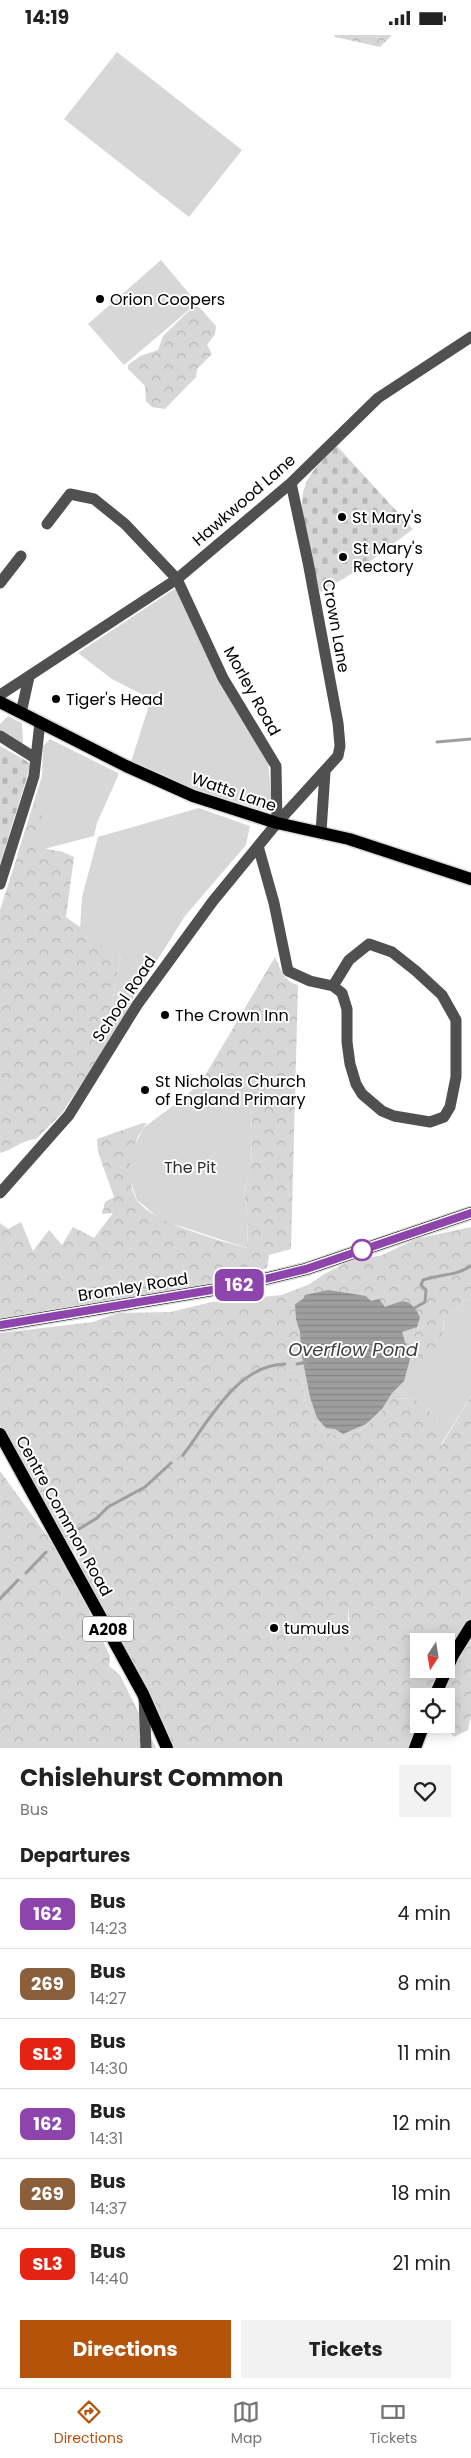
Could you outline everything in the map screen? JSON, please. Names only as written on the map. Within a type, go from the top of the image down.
[{"type":"main road","name":"Watts Lane","points":[[0,702],[193,796],[277,823],[349,839],[471,879]]},
{"type":"main road","name":"Bromley Road","points":[[0,1325],[236,1286],[306,1269],[471,1213]]},
{"type":"main road","name":"Centre Common Road","points":[[0,1434],[20,1466],[143,1694],[167,1748]]},
{"type":"main road","points":[[438,1688],[452,1655],[471,1626]]},
{"type":"main road","points":[[415,1748],[421,1733]]},
{"type":"street","name":"Hawkwood Lane","points":[[0,695],[177,579],[291,483],[378,398],[471,337]]},
{"type":"street","name":"Crown Lane","points":[[277,823],[325,772],[338,756],[340,746],[338,723],[308,562],[291,483]]},
{"type":"street","name":"Morley Road","points":[[47,524],[70,494],[94,499],[126,524],[177,579],[223,678],[276,766],[277,823]]},
{"type":"street","points":[[0,583],[21,556]]},
{"type":"street","points":[[21,713],[29,677]]},
{"type":"street","points":[[0,884],[34,776],[40,722]]},
{"type":"street","points":[[0,736],[35,758]]},
{"type":"street","points":[[321,832],[325,772]]},
{"type":"street","name":"School Road","points":[[0,1193],[69,1115],[137,1005],[211,904],[277,823]]},
{"type":"street","points":[[258,846],[274,903],[288,971],[310,981],[333,985],[342,993],[347,1009],[347,1042],[350,1064],[356,1084],[362,1094],[382,1111],[394,1116],[430,1122],[444,1117],[450,1107],[456,1077],[456,1020],[442,995],[392,952],[369,944],[349,960],[333,985]]},
{"type":"street","points":[[143,1694],[146,1748]]},
{"type":"green space","points":[[334,35],[392,35],[380,47],[335,37]]},
{"type":"green space","points":[[117,52],[242,150],[189,217],[64,119]]},
{"type":"green space","points":[[161,260],[197,303],[124,365],[88,324]]},
{"type":"green space","points":[[193,307],[199,307],[216,326],[215,334],[207,345],[212,354],[197,369],[196,377],[165,409],[152,407],[146,401],[145,386],[128,369],[128,365],[140,356],[158,350],[163,336]]},
{"type":"green space","points":[[337,446],[413,529],[360,569],[320,592],[306,540],[302,499],[309,477],[322,460]]},
{"type":"green space","points":[[176,588],[268,762],[273,813],[188,787],[131,762],[151,699],[112,679],[78,653]]},
{"type":"green space","points":[[8,716],[22,723],[23,745],[0,733],[0,724]]},
{"type":"green space","points":[[50,739],[118,773],[118,776],[97,823],[94,836],[17,856],[42,776],[43,746]]},
{"type":"green space","points":[[0,746],[30,763],[30,767],[0,864]]},
{"type":"green space","points":[[35,801],[39,801],[42,812],[37,847],[63,852],[74,857],[66,917],[121,957],[112,1003],[122,1022],[62,1113],[36,1139],[26,1141],[0,1153],[0,910]]},
{"type":"green space","points":[[199,808],[250,826],[246,845],[185,916],[129,1005],[122,1022],[112,1003],[121,957],[80,928],[82,897],[98,837]]},
{"type":"green space","points":[[275,957],[286,978],[298,985],[291,1249],[269,1255],[267,1268],[224,1281],[0,1318],[0,1223],[8,1229],[21,1222],[33,1251],[49,1230],[62,1245],[73,1227],[94,1238],[113,1213],[102,1214],[105,1202],[114,1197],[98,1152],[97,1139],[143,1123],[147,1123],[136,1141],[130,1167],[131,1185],[136,1199],[144,1207],[170,1223],[247,1248],[248,1218],[244,1193],[251,1168],[252,1129],[248,1082],[203,1079]]},
{"type":"green space","name":"The Pit","points":[[203,1079],[248,1081],[252,1129],[251,1168],[244,1193],[248,1218],[247,1248],[161,1220],[137,1200],[129,1177],[132,1152],[143,1128],[185,1097]]},
{"type":"green space","points":[[471,1227],[471,1300],[464,1299],[461,1306],[444,1316],[443,1336],[440,1340],[436,1362],[414,1360],[388,1346],[295,1348],[299,1371],[282,1370],[283,1377],[302,1380],[309,1411],[318,1426],[334,1435],[346,1438],[372,1421],[393,1398],[415,1399],[437,1417],[441,1446],[471,1396],[471,1715],[468,1730],[454,1737],[450,1733],[455,1733],[455,1688],[410,1688],[410,1733],[427,1733],[422,1742],[422,1748],[171,1748],[111,1632],[76,1554],[51,1521],[0,1426],[0,1333],[93,1322],[118,1313],[170,1312],[212,1302],[282,1295],[310,1284],[324,1274],[354,1259],[380,1256],[416,1239]],"holes":[[[349,1607],[349,1626],[353,1633],[348,1645],[337,1653],[329,1644],[334,1629],[332,1614],[340,1617]]]},
{"type":"green space","points":[[464,1299],[471,1300],[471,1396],[440,1446],[437,1417],[415,1399],[393,1398],[372,1421],[346,1438],[334,1435],[318,1426],[309,1411],[302,1380],[282,1377],[281,1369],[298,1371],[295,1348],[440,1340],[443,1336],[444,1316],[461,1306]]},
{"type":"green space","points":[[0,1471],[53,1544],[71,1573],[110,1656],[109,1666],[120,1675],[156,1748],[0,1748]]},
{"type":"green space","points":[[349,1606],[348,1620],[353,1633],[348,1645],[337,1654],[328,1644],[332,1637],[333,1629],[331,1614]]},
{"type":"water","name":"Overflow Pond","points":[[328,1290],[366,1296],[371,1301],[379,1299],[385,1307],[405,1301],[416,1310],[420,1317],[417,1327],[402,1332],[410,1359],[404,1381],[392,1393],[382,1409],[366,1424],[343,1434],[335,1429],[326,1428],[317,1418],[310,1397],[301,1351],[300,1332],[296,1319],[295,1304],[303,1299],[305,1295]]},
{"type":"waterway","points":[[437,742],[471,739]]},
{"type":"waterway","points":[[411,1310],[425,1302],[426,1290],[421,1285],[423,1280],[460,1272],[471,1266]]},
{"type":"waterway","points":[[297,1364],[307,1362]]},
{"type":"waterway","points":[[183,1455],[214,1412],[238,1384],[252,1374],[268,1367],[285,1364]]},
{"type":"waterway","points":[[79,1529],[97,1518],[108,1507],[145,1487],[171,1463]]},
{"type":"waterway","points":[[26,1573],[46,1552]]},
{"type":"waterway","points":[[0,1599],[18,1580]]},
{"type":"bus line","name":"162","points":[[0,1325],[236,1286],[306,1269],[471,1213]]},
{"type":"place","name":"Orion Coopers","points":[[100,299]]},
{"type":"place","name":"St Mary's","points":[[342,517]]},
{"type":"place","name":"St Mary's Rectory","points":[[343,557]]},
{"type":"place","name":"Tiger's Head","points":[[56,699]]},
{"type":"place","name":"The Crown Inn","points":[[165,1015]]},
{"type":"place","name":"St Nicholas Church of England Primary","points":[[145,1090]]},
{"type":"place","name":"tumulus","points":[[274,1628]]}]
